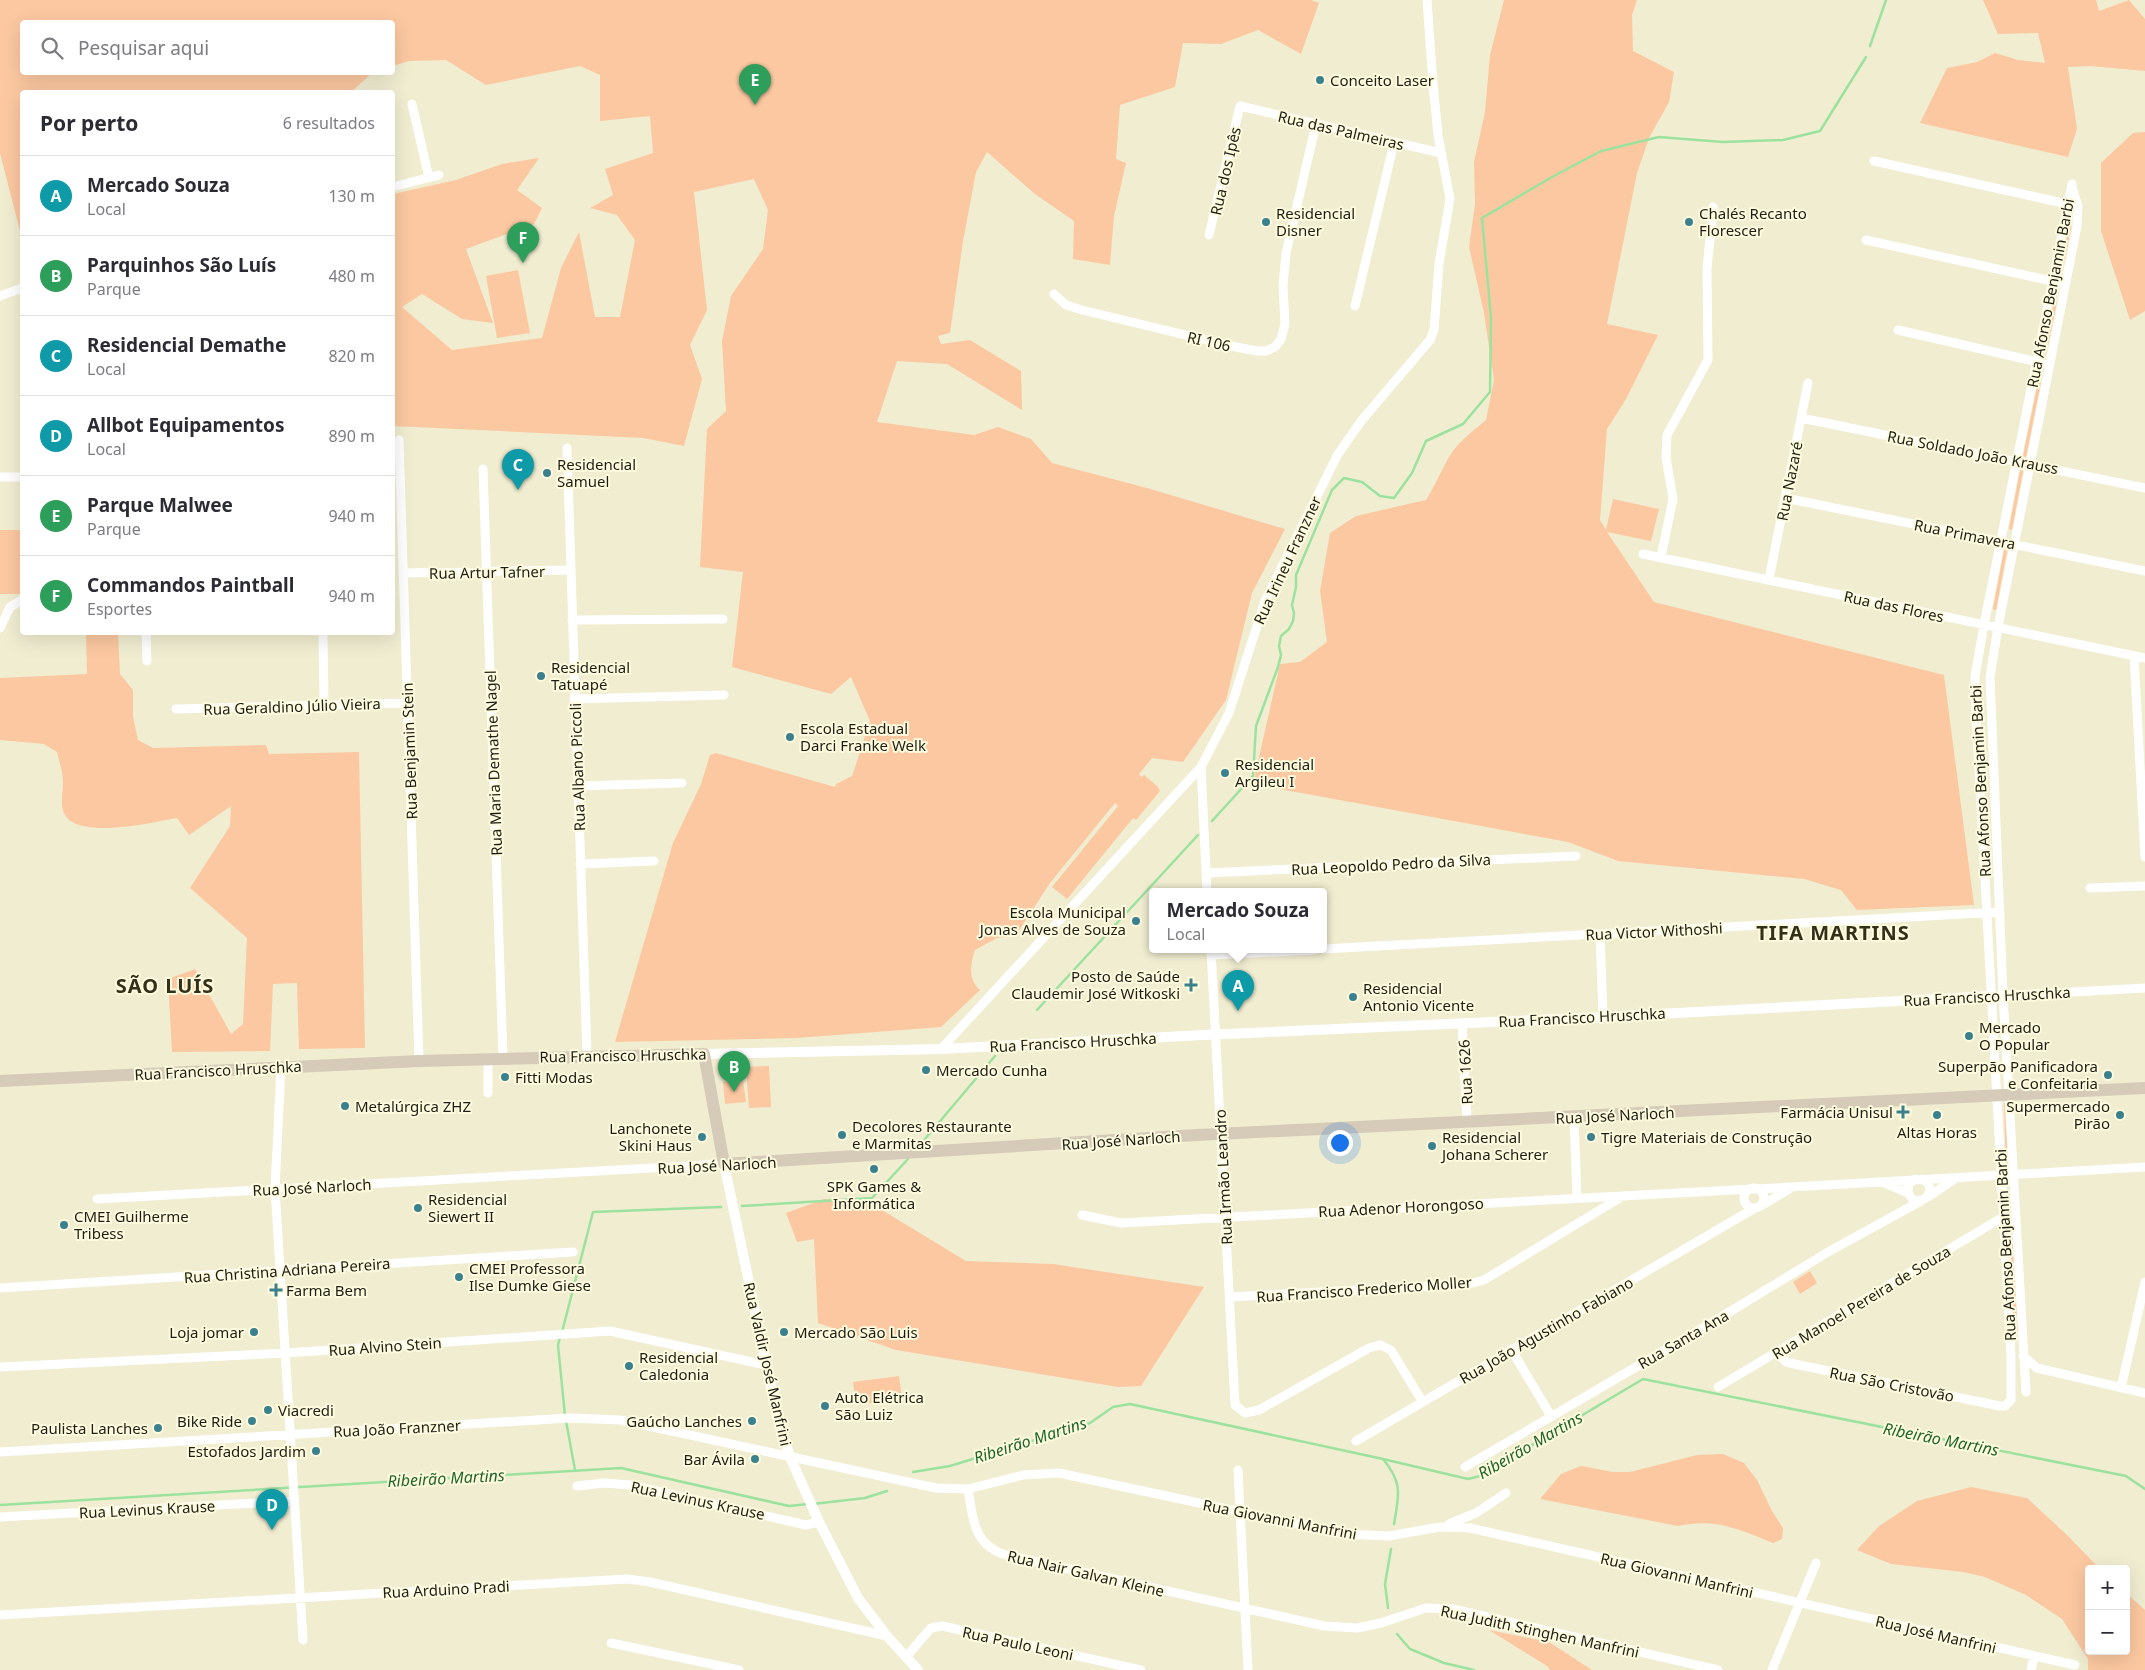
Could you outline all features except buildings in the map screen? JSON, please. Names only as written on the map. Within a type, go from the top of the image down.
[{"type":"main road","name":"Rua Francisco Hruschka","points":[[0,1080],[419,1061],[704,1054]]},
{"type":"main road","name":"Rua Valdir José Manfrini","points":[[704,1054],[724,1164]]},
{"type":"main road","name":"Rua José Narloch","points":[[724,1164],[1220,1134],[2145,1088]]},
{"type":"street","name":"Rua Irineu Franzner","points":[[941,1049],[1201,767],[1229,713],[1265,601],[1338,454],[1362,420],[1430,340],[1434,330],[1439,264],[1450,198],[1441,153],[1432,84],[1428,0]]},
{"type":"street","points":[[412,104],[429,178]]},
{"type":"street","name":"Rua das Palmeiras","points":[[1240,106],[1441,153]]},
{"type":"street","name":"Rua dos Ipês","points":[[1209,235],[1240,106]]},
{"type":"street","name":"RI 106","points":[[1054,294],[1066,305],[1097,314],[1231,346],[1266,350],[1275,347],[1283,332],[1283,286],[1286,254],[1316,124]]},
{"type":"street","points":[[1355,306],[1394,143]]},
{"type":"street","points":[[1874,161],[2078,206]]},
{"type":"street","points":[[395,186],[439,176]]},
{"type":"street","name":"Rua Afonso Benjamin Barbi","points":[[2009,1403],[2012,1394],[2011,1356],[2001,1176],[2003,1096],[2003,995],[1990,677],[2014,544],[2077,226],[2078,206],[2072,184],[2000,541],[1975,676],[1991,996],[2003,1096],[2013,1175],[2026,1392]]},
{"type":"street","points":[[1661,557],[1673,499],[1666,457],[1667,435],[1708,360],[1707,269],[1713,207]]},
{"type":"street","points":[[1866,240],[2065,284]]},
{"type":"street","points":[[0,296],[20,289]]},
{"type":"street","points":[[1898,330],[2050,365]]},
{"type":"street","name":"Rua Nazaré","points":[[1769,579],[1808,383]]},
{"type":"street","name":"Rua Soldado João Krauss","points":[[1801,418],[2145,488]]},
{"type":"street","name":"Rua Benjamin Stein","points":[[399,440],[396,467],[397,548],[403,573],[419,1061]]},
{"type":"street","name":"Rua Albano Piccoli","points":[[568,448],[574,699],[587,1056]]},
{"type":"street","name":"Rua Maria Demathe Nagel","points":[[483,469],[503,1058]]},
{"type":"street","points":[[0,477],[20,477]]},
{"type":"street","name":"Rua Primavera","points":[[1785,498],[2145,571]]},
{"type":"street","name":"Rua das Flores","points":[[1642,554],[2145,658]]},
{"type":"street","name":"Rua Artur Tafner","points":[[403,573],[570,570]]},
{"type":"street","points":[[0,628],[10,607],[20,601]]},
{"type":"street","points":[[572,620],[723,619]]},
{"type":"street","points":[[146,635],[148,661]]},
{"type":"street","points":[[323,635],[324,705]]},
{"type":"street","points":[[2134,656],[2145,857]]},
{"type":"street","points":[[574,699],[724,695]]},
{"type":"street","name":"Rua Geraldino Júlio Vieira","points":[[176,710],[407,703]]},
{"type":"street","points":[[1201,767],[1207,888]]},
{"type":"street","points":[[577,786],[682,783]]},
{"type":"street","name":"Rua Leopoldo Pedro da Silva","points":[[1206,873],[1576,856]]},
{"type":"street","points":[[580,864],[654,861]]},
{"type":"street","points":[[2090,888],[2145,886]]},
{"type":"street","name":"Rua Victor Withoshi","points":[[1327,949],[2000,912]]},
{"type":"street","points":[[1600,934],[1603,1017]]},
{"type":"street","name":"Rua Irmão Leandro","points":[[1211,953],[1235,1404],[1245,1413],[1259,1410],[1369,1348],[1380,1345],[1391,1350],[1422,1401]]},
{"type":"street","name":"Rua Francisco Hruschka","points":[[704,1054],[941,1049],[1215,1034],[1603,1017],[2145,988]]},
{"type":"street","name":"Rua 1626","points":[[1462,1023],[1467,1122]]},
{"type":"street","points":[[488,1059],[488,1093]]},
{"type":"street","points":[[281,1068],[275,1188],[303,1640]]},
{"type":"street","points":[[1574,1117],[1578,1198]]},
{"type":"street","name":"Rua José Narloch","points":[[97,1198],[724,1164]]},
{"type":"street","name":"Rua Valdir José Manfrini","points":[[724,1164],[776,1410],[790,1457],[819,1522],[858,1598],[887,1636],[918,1670]]},
{"type":"street","name":"Rua Adenor Horongoso","points":[[1082,1215],[1121,1223],[2145,1167]]},
{"type":"street","points":[[1924,1199],[1956,1178]]},
{"type":"street","points":[[1918,1179],[1930,1187],[1924,1199]]},
{"type":"street","name":"Rua Santa Ana","points":[[1902,1211],[1909,1195],[1909,1184],[1918,1179]]},
{"type":"street","name":"Rua Adenor Horongoso","points":[[1875,1181],[1892,1185],[1909,1195],[1924,1199]]},
{"type":"street","name":"Rua Adenor Horongoso","points":[[1757,1208],[1796,1186]]},
{"type":"street","points":[[1737,1220],[1747,1192],[1754,1189],[1762,1192],[1764,1197],[1763,1203],[1757,1208],[1749,1207],[1745,1200]]},
{"type":"street","name":"Rua Adenor Horongoso","points":[[1722,1191],[1745,1200]]},
{"type":"street","name":"Rua Francisco Frederico Moller","points":[[1230,1297],[1470,1284],[1484,1280],[1624,1195]]},
{"type":"street","name":"Rua Santa Ana","points":[[1465,1467],[1708,1325],[1828,1252],[1924,1199]]},
{"type":"street","name":"Rua João Agustinho Fabiano","points":[[1356,1441],[1757,1208]]},
{"type":"street","name":"Rua Manoel Pereira de Souza","points":[[1718,1387],[2003,1217]]},
{"type":"street","name":"Rua Christina Adriana Pereira","points":[[0,1288],[573,1252]]},
{"type":"street","points":[[2121,1388],[2142,1309],[2145,1282]]},
{"type":"street","name":"Rua Alvino Stein","points":[[0,1367],[620,1332],[766,1365]]},
{"type":"street","points":[[1511,1350],[1551,1416]]},
{"type":"street","name":"Rua São Cristovão","points":[[1778,1352],[1786,1362],[1799,1366],[2000,1406],[2009,1403]]},
{"type":"street","points":[[2011,1356],[2023,1356],[2037,1368],[2145,1393]]},
{"type":"street","name":"Rua João Franzner","points":[[0,1452],[570,1418],[620,1420],[790,1457]]},
{"type":"street","name":"Rua Giovanni Manfrini","points":[[790,1457],[916,1485],[951,1490],[968,1489],[1023,1475],[1059,1473],[1360,1536],[1404,1535],[1440,1527],[1459,1526],[1798,1603]]},
{"type":"street","points":[[1238,1470],[1248,1670]]},
{"type":"street","name":"Rua Levinus Krause","points":[[577,1486],[604,1483],[630,1485],[806,1525],[819,1522]]},
{"type":"street","name":"Rua Nair Galvan Kleine","points":[[968,1489],[978,1535],[986,1546],[997,1552],[1246,1609]]},
{"type":"street","points":[[1440,1527],[1476,1513],[1506,1493]]},
{"type":"street","name":"Rua Levinus Krause","points":[[0,1517],[294,1498]]},
{"type":"street","points":[[1772,1670],[1816,1563]]},
{"type":"street","name":"Rua Arduino Pradi","points":[[0,1615],[626,1579],[650,1582],[887,1636]]},
{"type":"street","name":"Rua José Manfrini","points":[[1798,1603],[2074,1665]]},
{"type":"street","name":"Rua Judith Stinghen Manfrini","points":[[1246,1609],[1324,1626],[1349,1628],[1381,1623],[1426,1608],[1453,1609],[1718,1670]]},
{"type":"street","name":"Rua Paulo Leoni","points":[[906,1657],[931,1628],[942,1626],[1141,1670]]},
{"type":"street","points":[[611,1643],[739,1670]]},
{"type":"street","points":[[2031,1670],[2034,1656]]},
{"type":"shaded area","points":[[0,0],[1311,0],[1319,3],[1301,54],[1258,30],[1221,44],[1183,43],[1175,87],[1120,105],[1116,159],[1126,163],[1114,216],[1110,265],[1073,259],[1074,221],[1035,194],[987,152],[976,172],[963,241],[950,333],[938,336],[941,344],[970,340],[1021,371],[1022,410],[947,364],[897,361],[877,422],[974,435],[998,427],[1031,439],[1052,463],[1147,488],[1285,529],[1252,593],[1226,700],[1183,762],[1152,758],[1139,774],[1142,777],[1144,775],[1160,791],[1136,820],[1133,818],[1067,899],[1052,887],[1118,806],[1115,803],[1050,883],[1016,935],[997,938],[975,950],[971,972],[973,981],[980,990],[941,1027],[797,1038],[615,1042],[673,843],[701,784],[710,755],[716,753],[835,787],[836,784],[852,776],[870,721],[851,677],[831,694],[732,667],[743,572],[700,567],[707,429],[726,411],[722,341],[731,296],[763,249],[768,210],[754,179],[694,192],[707,310],[690,345],[702,379],[684,446],[643,438],[395,426],[395,194],[456,180],[502,164],[539,158],[517,190],[542,208],[534,224],[466,249],[493,323],[462,319],[422,294],[402,307],[452,350],[542,338],[561,268],[579,232],[595,317],[620,317],[635,240],[617,215],[590,208],[613,195],[605,169],[653,153],[650,116],[600,121],[600,75],[580,66],[486,85],[446,60],[409,61],[395,65],[395,20],[20,20],[20,75],[370,75],[353,90],[20,90],[20,231],[0,153]]},
{"type":"shaded area","points":[[1504,0],[1637,0],[1632,15],[1633,51],[1674,72],[1669,102],[1649,138],[1637,173],[1607,324],[1658,335],[1626,399],[1607,429],[1600,520],[1606,530],[1613,499],[1659,509],[1651,541],[1607,532],[1654,602],[1944,675],[1974,905],[1857,910],[1841,890],[1804,879],[1618,861],[1568,842],[1253,784],[1280,664],[1300,662],[1327,642],[1320,591],[1330,533],[1356,516],[1426,500],[1452,452],[1486,420],[1494,380],[1484,313],[1469,247],[1475,204],[1474,162],[1485,112],[1490,55]]},
{"type":"shaded area","points":[[1983,0],[2096,0],[2099,11],[2129,0],[2145,19],[2145,71],[2091,66],[2068,67],[2077,129],[2068,157],[1920,123],[1947,68],[1977,62],[1995,53],[2018,60],[2045,63],[2038,33],[1998,34]]},
{"type":"shaded area","points":[[2145,132],[2145,311],[2130,320],[2101,231],[2101,163],[2133,133]]},
{"type":"shaded area","points":[[2070,223],[2072,223],[2064,263],[2061,263]]},
{"type":"shaded area","points":[[518,270],[530,333],[497,338],[486,276]]},
{"type":"shaded area","points":[[2054,302],[2057,302],[2049,343],[2046,342]]},
{"type":"shaded area","points":[[2038,382],[2041,382],[2026,457],[2023,456]]},
{"type":"shaded area","points":[[2020,470],[2023,471],[2012,530],[2009,529]]},
{"type":"shaded area","points":[[0,530],[20,530],[20,594],[0,594]]},
{"type":"shaded area","points":[[2004,550],[2007,551],[1996,610],[1993,609]]},
{"type":"shaded area","points":[[86,635],[118,635],[120,674],[133,690],[133,717],[138,740],[153,748],[266,745],[269,754],[359,752],[365,1048],[299,1049],[297,983],[273,984],[270,1051],[172,1052],[168,979],[195,969],[231,1034],[243,1024],[247,938],[190,888],[230,826],[231,806],[189,835],[177,818],[116,828],[83,826],[71,821],[63,810],[63,778],[57,752],[44,744],[0,740],[0,678],[87,674]]},
{"type":"shaded area","points":[[769,1066],[771,1107],[749,1108],[746,1067]]},
{"type":"shaded area","points":[[743,1080],[746,1102],[725,1104],[723,1082]]},
{"type":"shaded area","points":[[2004,1103],[2006,1104],[2009,1165],[2006,1162]]},
{"type":"shaded area","points":[[2009,1187],[2018,1330],[2017,1334],[2014,1331]]},
{"type":"shaded area","points":[[824,1199],[872,1204],[966,1261],[1053,1264],[1204,1287],[1141,1386],[1118,1387],[896,1350],[818,1323],[814,1239],[797,1242],[786,1213]]},
{"type":"shaded area","points":[[1810,1271],[1817,1283],[1800,1294],[1793,1282]]},
{"type":"shaded area","points":[[899,1376],[902,1399],[856,1405],[853,1382]]},
{"type":"shaded area","points":[[1723,1454],[1744,1463],[1757,1480],[1772,1511],[1783,1528],[1782,1539],[1773,1543],[1727,1526],[1704,1523],[1678,1526],[1540,1499],[1561,1474],[1581,1466],[1613,1472],[1630,1472],[1697,1455]]},
{"type":"shaded area","points":[[1971,1487],[2027,1498],[2096,1565],[2085,1565],[2085,1654],[2062,1619],[2026,1595],[1985,1577],[1963,1572],[1891,1564],[1857,1550],[1879,1526],[1917,1501]]},
{"type":"shaded area","points":[[2130,1597],[2145,1610],[2145,1670],[2088,1670],[2088,1659],[2085,1655],[2130,1655]]},
{"type":"shaded area","points":[[1489,1630],[1549,1642],[1592,1670],[1550,1670],[1547,1666]]},
{"type":"waterway","points":[[1870,46],[1886,0]]},
{"type":"waterway","points":[[1212,821],[1253,776],[1256,726],[1278,667],[1281,655],[1279,646],[1281,636],[1289,629],[1293,621],[1292,605],[1296,587],[1296,575],[1332,490],[1344,478],[1362,482],[1380,496],[1394,498],[1412,473],[1426,441],[1463,424],[1490,392],[1491,318],[1482,218],[1601,151],[1659,137],[1723,142],[1783,140],[1820,131],[1866,57]]},
{"type":"waterway","points":[[1149,888],[1198,835]]},
{"type":"waterway","points":[[1037,1010],[1149,888]]},
{"type":"waterway","points":[[920,1145],[995,1056]]},
{"type":"waterway","points":[[742,1206],[872,1198],[908,1159]]},
{"type":"waterway","points":[[562,1332],[593,1212],[721,1207]]},
{"type":"waterway","points":[[560,1337],[558,1345],[565,1416]]},
{"type":"waterway","name":"Ribeirão Martins","points":[[913,1472],[950,1466],[1090,1423],[1113,1407],[1130,1404],[1468,1479],[1480,1476],[1643,1379],[2126,1476],[2145,1489]]},
{"type":"waterway","points":[[566,1421],[575,1470]]},
{"type":"waterway","points":[[1383,1459],[1397,1482],[1398,1497],[1394,1524]]},
{"type":"waterway","name":"Ribeirão Martins","points":[[0,1505],[621,1468],[789,1506],[808,1504]]},
{"type":"waterway","name":"Ribeirão Martins","points":[[813,1504],[865,1498],[887,1491]]},
{"type":"waterway","points":[[1388,1608],[1385,1584],[1391,1549]]},
{"type":"waterway","points":[[1397,1634],[1410,1649],[1444,1663],[1474,1670]]},
{"type":"place","name":"Conceito Laser","points":[[1320,80]]},
{"type":"place","name":"Parque Malwee","points":[[755,105]]},
{"type":"place","name":"Residencial Disner","points":[[1266,222]]},
{"type":"place","name":"Chalés Recanto Florescer","points":[[1689,222]]},
{"type":"place","name":"Commandos Paintball","points":[[523,263]]},
{"type":"place","name":"Residencial Samuel","points":[[547,473]]},
{"type":"place","name":"Residencial Demathe","points":[[518,490]]},
{"type":"place","name":"Residencial Tatuapé","points":[[541,676]]},
{"type":"place","name":"Escola Estadual Darci Franke Welk","points":[[790,737]]},
{"type":"place","name":"Residencial Argileu I","points":[[1225,773]]},
{"type":"place","name":"Escola Municipal Jonas Alves de Souza","points":[[1136,921]]},
{"type":"place","name":"Posto de Saúde Claudemir José Witkoski","points":[[1191,985]]},
{"type":"place","name":"Residencial Antonio Vicente","points":[[1353,997]]},
{"type":"place","name":"Mercado Souza","points":[[1238,1011]]},
{"type":"place","name":"Mercado O Popular","points":[[1969,1036]]},
{"type":"place","name":"Mercado Cunha","points":[[926,1070]]},
{"type":"place","name":"Superpão Panificadora e Confeitaria","points":[[2108,1075]]},
{"type":"place","name":"Fitti Modas","points":[[505,1077]]},
{"type":"place","name":"Parquinhos São Luís","points":[[734,1092]]},
{"type":"place","name":"Metalúrgica ZHZ","points":[[345,1106]]},
{"type":"place","name":"Farmácia Unisul","points":[[1903,1112]]},
{"type":"place","name":"Altas Horas","points":[[1937,1115]]},
{"type":"place","name":"Supermercado Pirão","points":[[2120,1115]]},
{"type":"place","name":"Decolores Restaurante e Marmitas","points":[[842,1135]]},
{"type":"place","name":"Lanchonete Skini Haus","points":[[702,1137]]},
{"type":"place","name":"Tigre Materiais de Construção","points":[[1591,1137]]},
{"type":"place","name":"Residencial Johana Scherer","points":[[1432,1146]]},
{"type":"place","name":"SPK Games & Informática","points":[[874,1169]]},
{"type":"place","name":"Residencial Siewert II","points":[[418,1208]]},
{"type":"place","name":"CMEI Guilherme Tribess","points":[[64,1225]]},
{"type":"place","name":"CMEI Professora Ilse Dumke Giese","points":[[459,1277]]},
{"type":"place","name":"Farma Bem","points":[[276,1290]]},
{"type":"place","name":"Loja jomar","points":[[254,1332]]},
{"type":"place","name":"Mercado São Luis","points":[[784,1332]]},
{"type":"place","name":"Residencial Caledonia","points":[[629,1366]]},
{"type":"place","name":"Auto Elétrica São Luiz","points":[[825,1406]]},
{"type":"place","name":"Viacredi","points":[[268,1410]]},
{"type":"place","name":"Bike Ride","points":[[252,1421]]},
{"type":"place","name":"Gaúcho Lanches","points":[[752,1421]]},
{"type":"place","name":"Paulista Lanches","points":[[158,1428]]},
{"type":"place","name":"Estofados Jardim","points":[[316,1451]]},
{"type":"place","name":"Bar Ávila","points":[[755,1459]]},
{"type":"place","name":"Allbot Equipamentos","points":[[272,1530]]},
{"type":"district","name":"TIFA MARTINS","points":[[1833,932]]},
{"type":"district","name":"SÃO LUÍS","points":[[165,985]]}]
